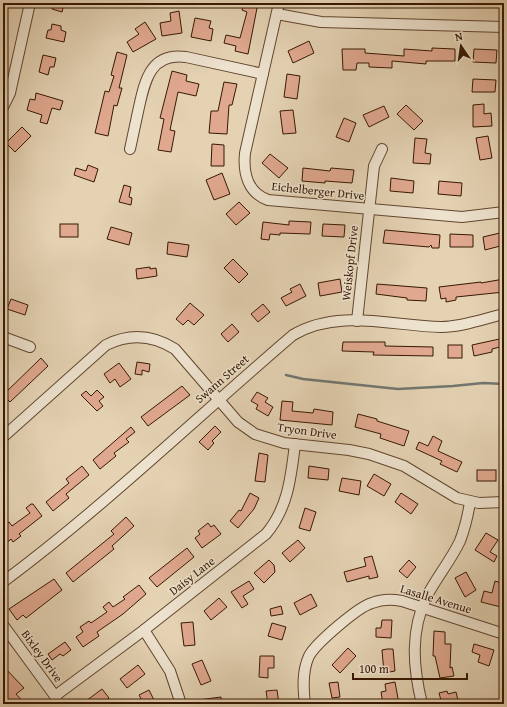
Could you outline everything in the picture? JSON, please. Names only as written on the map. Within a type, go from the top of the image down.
[{"type":"street","points":[[3,106],[10,93],[30,3]]},
{"type":"street","name":"Eichelberger Drive","points":[[279,3],[244,164],[245,174],[252,188],[259,196],[268,200],[462,217],[504,212]]},
{"type":"street","points":[[277,14],[321,22],[504,27]]},
{"type":"street","points":[[130,149],[145,82],[152,69],[165,59],[175,56],[186,57],[263,74]]},
{"type":"street","name":"Weiskopf Drive","points":[[357,321],[374,166],[382,149]]},
{"type":"street","name":"Swann Street","points":[[3,582],[100,505],[218,399],[302,329],[327,321],[357,321],[442,327],[504,314]]},
{"type":"street","name":"Tryon Drive","points":[[3,437],[102,348],[115,340],[136,336],[156,340],[175,349],[238,422],[265,438],[295,444],[349,450],[389,460],[422,476],[448,494],[470,502],[484,504],[504,502]]},
{"type":"street","points":[[3,337],[30,347]]},
{"type":"street","name":"Daisy Lane","points":[[57,700],[144,630],[258,542],[272,526],[284,503],[289,488],[295,444]]},
{"type":"street","points":[[422,704],[417,682],[414,651],[415,635],[422,607],[427,595],[460,541],[470,502]]},
{"type":"street","name":"Lasalle Avenue","points":[[305,704],[304,676],[309,656],[319,643],[362,607],[381,600],[392,600],[422,607],[504,634]]},
{"type":"street","name":"Bixley Drive","points":[[3,625],[57,700]]},
{"type":"street","points":[[144,630],[170,671],[181,704]]},
{"type":"building","points":[[53,3],[64,3],[62,12],[52,9]]},
{"type":"building","points":[[244,3],[258,3],[248,54],[235,51],[236,46],[224,43],[226,35],[240,38],[247,12],[242,10]]},
{"type":"building","points":[[179,11],[182,33],[162,36],[160,23],[171,21],[170,13]]},
{"type":"building","points":[[195,18],[211,21],[209,28],[213,29],[211,41],[191,37]]},
{"type":"building","points":[[145,22],[156,39],[133,52],[127,42],[139,34],[135,29]]},
{"type":"building","points":[[52,24],[61,26],[61,30],[66,32],[64,42],[46,38],[48,30],[51,30]]},
{"type":"building","points":[[309,41],[314,53],[293,63],[288,51]]},
{"type":"building","points":[[432,48],[455,49],[455,61],[426,61],[426,64],[392,61],[392,68],[369,67],[369,63],[357,63],[356,70],[343,70],[342,49],[365,49],[365,53],[404,56],[404,49],[432,51]]},
{"type":"building","points":[[474,49],[497,50],[496,63],[473,62]]},
{"type":"building","points":[[117,52],[127,55],[119,88],[122,88],[117,106],[114,105],[108,136],[95,133],[105,91],[109,92],[114,76],[111,75]]},
{"type":"building","points":[[43,55],[56,58],[54,67],[50,67],[48,75],[39,72]]},
{"type":"building","points":[[172,71],[187,75],[186,81],[199,84],[196,96],[178,92],[170,130],[175,131],[171,152],[158,150],[164,119],[160,118]]},
{"type":"building","points":[[287,74],[300,76],[297,99],[284,97]]},
{"type":"building","points":[[473,79],[496,80],[495,92],[472,92]]},
{"type":"building","points":[[224,82],[237,84],[232,105],[229,105],[227,134],[209,133],[211,111],[218,111]]},
{"type":"building","points":[[36,93],[63,101],[60,110],[52,108],[47,124],[40,122],[42,115],[27,110],[30,99],[35,100]]},
{"type":"building","points":[[484,104],[484,114],[491,113],[492,126],[473,127],[473,105]]},
{"type":"building","points":[[406,105],[423,121],[414,130],[397,114]]},
{"type":"building","points":[[384,106],[389,117],[369,127],[363,115]]},
{"type":"building","points":[[293,110],[296,133],[283,134],[280,111]]},
{"type":"building","points":[[344,118],[356,123],[349,142],[336,137]]},
{"type":"building","points":[[22,127],[31,136],[15,152],[6,143]]},
{"type":"building","points":[[488,136],[492,158],[480,160],[476,138]]},
{"type":"building","points":[[415,138],[427,139],[425,153],[431,154],[430,164],[413,163]]},
{"type":"building","points":[[212,144],[224,145],[224,166],[211,166]]},
{"type":"building","points":[[270,154],[288,168],[279,178],[262,163]]},
{"type":"building","points":[[88,165],[98,169],[94,182],[74,175],[76,168],[86,171]]},
{"type":"building","points":[[303,168],[330,171],[331,168],[354,170],[352,183],[302,181]]},
{"type":"building","points":[[222,173],[230,194],[214,200],[206,180]]},
{"type":"building","points":[[391,178],[414,181],[413,193],[390,191]]},
{"type":"building","points":[[439,181],[462,183],[461,196],[438,194]]},
{"type":"building","points":[[124,185],[131,187],[129,197],[132,198],[131,205],[119,202]]},
{"type":"building","points":[[239,202],[250,213],[236,225],[226,214]]},
{"type":"building","points":[[289,221],[311,222],[310,234],[270,234],[269,240],[261,239],[263,222],[289,225]]},
{"type":"building","points":[[60,224],[78,224],[78,237],[60,237]]},
{"type":"building","points":[[323,224],[345,225],[344,237],[322,236]]},
{"type":"building","points":[[111,227],[132,233],[129,245],[107,239]]},
{"type":"building","points":[[385,230],[440,235],[439,248],[432,248],[431,245],[429,247],[383,243]]},
{"type":"building","points":[[504,232],[504,245],[485,250],[483,237]]},
{"type":"building","points":[[450,234],[473,235],[473,247],[450,247]]},
{"type":"building","points":[[168,242],[189,245],[187,257],[167,254]]},
{"type":"building","points":[[233,259],[248,274],[239,283],[224,268]]},
{"type":"building","points":[[150,267],[150,269],[156,268],[157,276],[137,279],[136,269]]},
{"type":"building","points":[[340,279],[342,292],[320,296],[318,283]]},
{"type":"building","points":[[504,279],[504,292],[456,297],[456,300],[446,302],[446,298],[441,299],[439,287]]},
{"type":"building","points":[[300,284],[306,296],[286,306],[281,298],[292,292],[290,289]]},
{"type":"building","points":[[377,284],[427,288],[426,301],[407,300],[407,298],[376,294]]},
{"type":"building","points":[[11,299],[28,305],[25,315],[7,309]]},
{"type":"building","points":[[190,303],[204,315],[194,325],[188,320],[183,325],[176,319]]},
{"type":"building","points":[[263,304],[270,312],[258,322],[251,314]]},
{"type":"building","points":[[232,324],[239,332],[228,342],[221,334]]},
{"type":"building","points":[[504,338],[504,346],[492,349],[492,352],[474,356],[472,345]]},
{"type":"building","points":[[343,342],[385,342],[385,346],[433,347],[433,356],[373,355],[374,352],[342,351]]},
{"type":"building","points":[[448,345],[462,345],[462,358],[448,358]]},
{"type":"building","points":[[41,358],[48,366],[10,402],[3,395]]},
{"type":"building","points":[[137,362],[150,364],[149,372],[142,370],[142,375],[135,374]]},
{"type":"building","points":[[119,363],[131,379],[120,387],[115,379],[110,383],[104,374]]},
{"type":"building","points":[[182,386],[190,395],[148,426],[141,417]]},
{"type":"building","points":[[97,390],[104,397],[99,401],[103,406],[97,411],[81,395],[86,391],[91,396]]},
{"type":"building","points":[[257,392],[268,398],[265,402],[273,407],[268,416],[256,409],[258,405],[251,401]]},
{"type":"building","points":[[282,401],[293,402],[292,411],[313,413],[314,409],[333,412],[332,425],[280,420]]},
{"type":"building","points":[[358,414],[377,419],[377,421],[409,431],[404,446],[380,438],[381,434],[355,427]]},
{"type":"building","points":[[215,426],[221,432],[212,441],[214,443],[208,450],[199,442]]},
{"type":"building","points":[[131,427],[135,432],[126,439],[129,442],[114,453],[116,456],[100,469],[93,460]]},
{"type":"building","points":[[433,436],[442,441],[438,451],[462,462],[457,472],[440,464],[442,461],[416,449],[419,442],[428,446]]},
{"type":"building","points":[[259,453],[268,455],[265,482],[255,481]]},
{"type":"building","points":[[82,466],[89,475],[66,494],[69,498],[53,511],[46,502],[69,483],[66,479]]},
{"type":"building","points":[[309,466],[329,469],[328,480],[308,478]]},
{"type":"building","points":[[477,470],[496,470],[496,481],[477,481]]},
{"type":"building","points":[[374,474],[391,484],[384,496],[367,486]]},
{"type":"building","points":[[342,478],[361,481],[359,495],[339,491]]},
{"type":"building","points":[[250,493],[259,498],[254,509],[238,528],[230,521],[239,510],[241,511]]},
{"type":"building","points":[[401,493],[418,504],[411,514],[395,502]]},
{"type":"building","points":[[33,504],[42,516],[19,534],[21,536],[13,542],[11,539],[3,546],[3,535],[6,532],[3,527],[9,522],[12,526],[30,513],[26,508]]},
{"type":"building","points":[[305,508],[316,512],[310,531],[299,528]]},
{"type":"building","points":[[126,517],[134,526],[112,546],[114,549],[73,582],[66,573],[114,534],[111,531]]},
{"type":"building","points":[[208,523],[211,527],[214,525],[221,534],[202,548],[195,538],[200,534],[198,531]]},
{"type":"building","points":[[486,533],[498,540],[490,552],[497,556],[494,562],[475,550]]},
{"type":"building","points":[[298,540],[305,548],[290,562],[282,553]]},
{"type":"building","points":[[187,548],[194,557],[157,587],[149,578]]},
{"type":"building","points":[[372,556],[378,577],[369,579],[369,576],[347,582],[344,572],[366,566],[364,558]]},
{"type":"building","points":[[269,560],[274,565],[275,572],[264,583],[254,573]]},
{"type":"building","points":[[409,560],[416,567],[407,578],[399,571]]},
{"type":"building","points":[[466,572],[476,590],[465,597],[455,578]]},
{"type":"building","points":[[54,579],[62,590],[26,618],[23,615],[17,620],[9,609]]},
{"type":"building","points":[[249,581],[254,589],[243,596],[248,604],[242,608],[231,592]]},
{"type":"building","points":[[495,581],[504,584],[504,595],[501,607],[481,602],[484,591],[492,593]]},
{"type":"building","points":[[139,585],[146,594],[123,614],[97,632],[99,636],[83,647],[76,637],[83,632],[80,627],[89,621],[91,623],[107,612],[103,607],[109,602],[113,607],[125,599],[123,597]]},
{"type":"building","points":[[311,594],[317,606],[300,615],[294,603]]},
{"type":"building","points":[[219,598],[227,607],[211,620],[204,611]]},
{"type":"building","points":[[281,606],[283,614],[271,616],[270,609]]},
{"type":"building","points":[[382,620],[392,620],[391,638],[376,637],[376,628],[381,628]]},
{"type":"building","points":[[193,622],[195,645],[184,646],[181,623]]},
{"type":"building","points":[[272,623],[286,627],[282,640],[268,636]]},
{"type":"building","points":[[434,631],[445,632],[445,644],[451,644],[450,668],[452,667],[454,676],[440,678],[435,656],[433,656]]},
{"type":"building","points":[[65,642],[71,650],[63,656],[60,654],[52,660],[48,654]]},
{"type":"building","points":[[474,644],[494,650],[489,666],[478,662],[480,655],[472,652]]},
{"type":"building","points":[[348,648],[356,656],[340,673],[332,665]]},
{"type":"building","points":[[393,649],[395,671],[384,673],[382,650]]},
{"type":"building","points":[[260,656],[274,656],[274,668],[268,668],[268,678],[259,677]]},
{"type":"building","points":[[202,660],[211,681],[201,685],[192,664]]},
{"type":"building","points":[[138,665],[145,674],[127,688],[120,679]]},
{"type":"building","points":[[3,666],[24,688],[16,694],[25,704],[10,704],[3,695]]},
{"type":"building","points":[[338,682],[340,697],[332,698],[329,683]]},
{"type":"building","points":[[395,682],[399,704],[383,704],[381,692],[386,691],[385,684]]},
{"type":"building","points":[[102,689],[109,698],[101,704],[82,704]]},
{"type":"building","points":[[149,690],[156,704],[144,704],[139,695]]},
{"type":"building","points":[[277,690],[279,704],[268,704],[266,691]]},
{"type":"building","points":[[447,691],[448,694],[456,692],[459,704],[442,704],[439,693]]},
{"type":"building","points":[[221,697],[222,704],[198,704],[198,700]]},
{"type":"waterway","points":[[286,375],[303,379],[398,389],[483,383],[504,384]]}]
